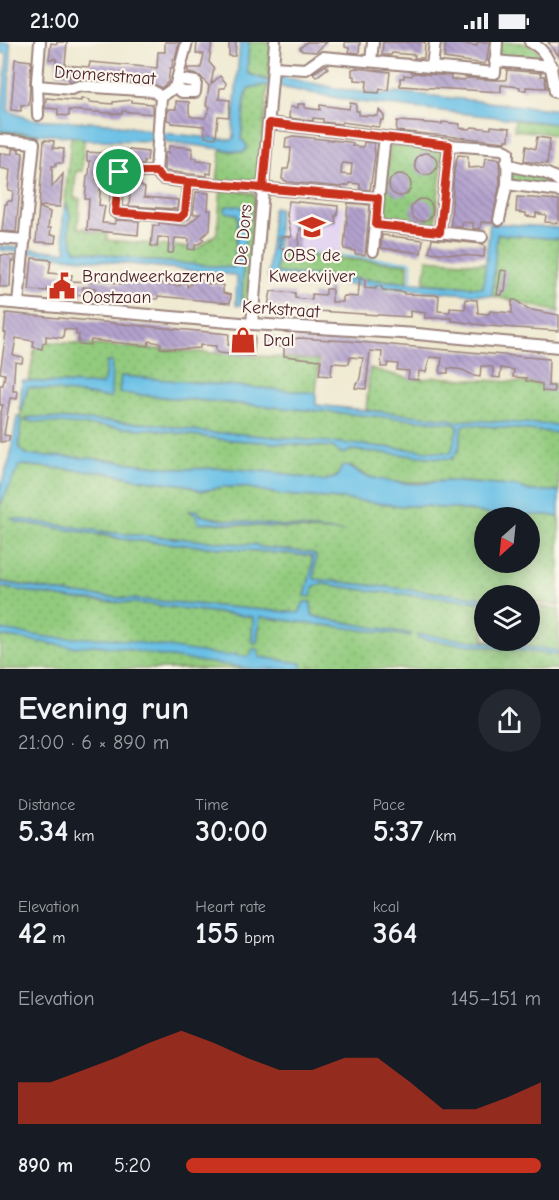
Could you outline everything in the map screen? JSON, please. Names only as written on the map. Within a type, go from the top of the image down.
[{"type":"street","name":"Dromerstraat","points":[[40,42],[38,86],[71,89],[81,86],[153,91],[161,97],[176,83],[187,42]]},
{"type":"street","name":"De Dors","points":[[252,324],[275,42]]},
{"type":"street","points":[[371,61],[373,42]]},
{"type":"street","points":[[432,66],[435,42]]},
{"type":"street","points":[[272,77],[306,69],[323,57],[495,73],[497,42]]},
{"type":"street","points":[[530,42],[537,45],[552,66],[555,92]]},
{"type":"street","points":[[495,61],[552,66]]},
{"type":"street","name":"Dromerstraat","points":[[176,83],[182,92],[195,92],[196,87]]},
{"type":"street","points":[[38,86],[38,115]]},
{"type":"street","points":[[156,172],[161,97]]},
{"type":"street","points":[[269,123],[449,145],[502,148],[508,152],[507,184],[499,220]]},
{"type":"street","points":[[373,251],[387,138]]},
{"type":"street","points":[[0,140],[34,143],[18,303]]},
{"type":"street","points":[[440,232],[449,145]]},
{"type":"street","points":[[506,163],[515,168],[552,174],[559,180]]},
{"type":"street","points":[[188,182],[185,213],[180,218],[115,212],[119,172],[156,172],[163,179],[188,182],[378,198]]},
{"type":"street","points":[[507,184],[559,191]]},
{"type":"street","points":[[376,225],[482,237]]},
{"type":"street","points":[[0,238],[25,247]]},
{"type":"street","name":"Kerkstraat","points":[[0,304],[18,303],[252,324],[417,334],[559,347]]},
{"type":"shaded area","name":"OBS de Kweekvijver","points":[[284,200],[345,206],[340,254],[280,248]]},
{"type":"green space","points":[[249,42],[271,42],[269,80],[249,74],[247,69]]},
{"type":"green space","points":[[500,42],[526,44],[537,50],[547,61],[498,56]]},
{"type":"green space","points":[[268,86],[258,179],[256,183],[217,181],[221,150],[241,152],[246,144],[241,140],[245,98],[249,88]]},
{"type":"green space","points":[[515,120],[559,124],[559,137],[545,133],[514,130]]},
{"type":"green space","points":[[0,131],[38,134],[38,141],[0,138]]},
{"type":"green space","points":[[71,136],[84,140],[82,171],[76,171],[74,198],[80,199],[78,228],[107,234],[107,240],[151,244],[151,247],[157,248],[157,245],[199,248],[217,233],[221,189],[253,193],[255,207],[247,303],[241,302],[244,233],[249,215],[226,212],[236,214],[238,218],[234,268],[153,261],[75,250],[69,232],[70,214],[65,201]]},
{"type":"green space","points":[[390,145],[443,151],[435,225],[388,220],[385,195]]},
{"type":"green space","points":[[512,171],[534,174],[559,184],[556,187],[511,183]]},
{"type":"green space","points":[[497,234],[559,239],[559,312],[492,296]]},
{"type":"green space","points":[[276,253],[408,264],[408,282],[276,273]]},
{"type":"green space","points":[[427,259],[486,264],[484,288],[424,283]]},
{"type":"green space","points":[[36,341],[319,360],[316,393],[121,376],[119,393],[452,423],[458,426],[452,453],[211,433],[154,424],[31,417],[25,420],[158,430],[219,439],[332,447],[343,454],[351,450],[452,459],[459,449],[462,427],[466,424],[559,433],[559,491],[530,491],[520,487],[454,481],[385,481],[362,473],[351,466],[332,479],[323,481],[273,472],[221,468],[183,469],[88,458],[28,455],[19,449],[20,416],[28,387],[111,398],[111,362],[107,362],[102,385],[29,381]]},
{"type":"green space","points":[[370,368],[420,379],[436,377],[559,385],[559,425],[465,420],[458,422],[449,419],[366,410]]},
{"type":"green space","points":[[19,465],[110,473],[187,485],[201,491],[223,487],[244,487],[283,495],[403,506],[430,506],[474,512],[474,573],[540,573],[540,515],[547,515],[559,517],[559,605],[540,603],[540,585],[474,585],[474,597],[313,579],[316,556],[313,553],[260,547],[255,544],[114,533],[11,518],[121,539],[312,556],[312,568],[305,596],[314,586],[324,584],[474,601],[474,641],[417,635],[419,638],[428,640],[474,645],[474,651],[524,651],[559,655],[559,669],[346,669],[310,666],[309,669],[0,669],[0,587],[73,599],[146,604],[253,617],[252,642],[257,642],[260,617],[411,636],[411,634],[320,618],[312,615],[311,602],[304,602],[299,613],[73,594],[0,581],[0,506]],"holes":[[[190,511],[204,516],[241,522],[327,531],[201,522]]]},
{"type":"green space","points":[[540,607],[559,609],[559,651],[540,649]]},
{"type":"water","points":[[0,42],[10,43],[8,111],[29,119],[108,123],[164,133],[231,140],[234,138],[240,42],[249,42],[247,70],[249,74],[262,79],[274,80],[283,77],[358,92],[386,94],[397,92],[559,110],[559,124],[360,102],[285,88],[276,84],[275,87],[264,85],[249,88],[245,98],[241,139],[247,145],[243,152],[163,141],[84,140],[79,137],[0,131],[7,54],[0,52]]},
{"type":"water","points":[[65,201],[70,214],[69,231],[75,250],[153,261],[234,268],[238,218],[236,214],[225,212],[225,209],[227,206],[239,206],[250,211],[244,245],[241,305],[236,305],[237,278],[234,275],[0,250],[0,246],[64,252],[67,249],[63,231]]},
{"type":"water","points":[[273,208],[279,208],[276,273],[483,288],[490,223],[559,228],[559,239],[497,234],[492,296],[268,278]]},
{"type":"water","points":[[107,362],[112,362],[111,398],[28,387],[22,411],[20,410],[22,381],[101,385],[104,381]]},
{"type":"water","points":[[121,376],[316,393],[316,405],[449,419],[458,422],[465,420],[559,425],[559,433],[466,424],[462,427],[459,449],[452,459],[351,450],[343,454],[332,447],[219,439],[158,430],[25,421],[31,417],[154,424],[211,433],[451,453],[458,426],[452,423],[119,393]]},
{"type":"water","points":[[17,416],[21,418],[19,449],[28,455],[88,458],[183,469],[221,468],[273,472],[323,481],[337,477],[342,466],[346,465],[365,476],[391,482],[417,484],[446,481],[520,487],[530,491],[559,491],[559,517],[540,515],[540,507],[474,507],[474,512],[283,495],[244,487],[223,487],[201,491],[187,485],[110,473],[22,465],[19,466],[0,506],[0,487],[10,459]]},
{"type":"water","points":[[198,510],[200,515],[217,519],[343,532],[207,522],[199,524],[195,514],[188,511]]},
{"type":"water","points":[[11,518],[114,533],[255,544],[260,547],[313,553],[316,556],[314,579],[474,597],[474,601],[324,584],[314,586],[311,597],[305,596],[312,568],[312,556],[121,539],[17,522]]},
{"type":"water","points":[[0,582],[73,594],[299,613],[304,602],[311,602],[312,615],[320,618],[411,634],[411,636],[260,617],[257,643],[252,642],[253,617],[146,604],[73,599],[0,587]]},
{"type":"water","points":[[0,630],[54,638],[108,638],[226,656],[236,654],[237,656],[250,656],[253,649],[258,649],[259,657],[302,663],[302,669],[254,669],[121,648],[94,645],[73,647],[0,636]]},
{"type":"water","points":[[417,634],[474,641],[474,645],[428,640],[419,638]]},
{"type":"water","points":[[540,649],[559,651],[559,655],[524,651],[540,651]]},
{"type":"building","points":[[57,42],[67,42],[65,65],[89,67],[90,62],[157,68],[158,52],[165,52],[165,42],[179,42],[168,82],[161,88],[150,82],[95,77],[69,81],[70,75],[57,73],[56,59],[49,59],[51,43],[57,44]]},
{"type":"building","points":[[197,42],[212,42],[209,62],[214,68],[211,84],[220,76],[226,83],[225,88],[220,88],[219,99],[230,100],[229,117],[218,116],[216,138],[205,137],[204,126],[171,123],[167,120],[168,109],[176,109],[176,101],[189,102],[190,116],[194,117],[205,118],[210,107],[206,106],[209,86],[200,76],[188,73],[188,68],[201,68],[204,54],[196,54]]},
{"type":"building","points":[[229,42],[236,42],[235,56],[229,56]]},
{"type":"building","points":[[307,42],[327,42],[316,52],[302,51],[300,48]]},
{"type":"building","points":[[345,42],[360,42],[359,53],[349,52],[349,48],[345,47]]},
{"type":"building","points":[[383,42],[425,42],[424,58],[392,53],[382,55]]},
{"type":"building","points":[[446,42],[477,46],[477,42],[489,42],[487,61],[485,64],[444,58]]},
{"type":"building","points":[[548,42],[559,42],[559,56]]},
{"type":"building","points":[[15,59],[31,61],[29,105],[21,105],[21,111],[11,110]]},
{"type":"building","points":[[326,65],[328,68],[316,77],[313,73]]},
{"type":"building","points":[[352,69],[390,72],[388,90],[380,89],[379,93],[366,92],[367,81],[355,80],[355,76],[352,76]]},
{"type":"building","points":[[507,70],[541,73],[541,76],[545,76],[546,88],[526,87],[526,90],[520,90],[520,87],[501,85],[501,92],[400,86],[400,78],[404,78],[404,75],[412,76],[413,73],[451,76],[451,79],[464,80],[467,78],[506,80]]},
{"type":"building","points":[[46,98],[81,101],[85,99],[89,102],[113,104],[113,102],[132,100],[132,102],[152,104],[152,114],[69,110],[69,116],[58,115],[58,109],[45,108]]},
{"type":"building","points":[[350,103],[356,104],[356,111],[359,111],[359,115],[378,116],[379,110],[384,120],[381,120],[378,127],[323,122],[323,119],[313,118],[313,121],[289,118],[290,107],[298,108],[298,104],[305,104],[305,108],[320,110],[320,105],[349,109]]},
{"type":"building","points":[[397,121],[442,124],[442,122],[460,124],[459,128],[470,129],[472,127],[491,129],[491,126],[510,128],[509,140],[506,142],[396,131]]},
{"type":"building","points":[[293,136],[350,142],[353,143],[352,146],[363,147],[364,142],[374,143],[375,155],[370,190],[360,189],[360,184],[349,183],[349,185],[340,187],[288,182],[282,179],[283,169],[288,169],[290,160],[291,148],[285,148],[286,138]],"holes":[[[342,163],[352,164],[351,175],[341,174]]]},
{"type":"building","points":[[537,137],[550,139],[547,164],[524,161],[526,146],[535,149]]},
{"type":"building","points":[[44,140],[54,141],[53,148],[64,149],[63,163],[56,163],[56,166],[52,166],[52,187],[63,174],[60,207],[39,206]]},
{"type":"building","points":[[169,146],[192,148],[192,158],[197,158],[197,161],[212,162],[211,174],[207,173],[207,176],[165,171],[165,153],[168,153]]},
{"type":"building","points":[[12,149],[19,149],[19,152],[23,153],[16,232],[2,231],[5,204],[7,201],[12,201],[13,191],[8,190],[10,170],[0,168],[0,153],[12,154]]},
{"type":"building","points":[[121,149],[148,152],[147,161],[144,161],[144,165],[117,164],[113,168],[97,167],[96,180],[101,181],[99,205],[105,206],[102,223],[115,224],[115,220],[139,221],[138,235],[87,230],[89,199],[85,199],[90,161],[87,161],[87,152],[120,154]]},
{"type":"building","points":[[426,153],[434,156],[437,164],[434,172],[426,175],[418,172],[415,164],[418,156]]},
{"type":"building","points":[[458,155],[468,156],[468,168],[484,167],[485,158],[499,159],[500,183],[492,223],[481,222],[480,229],[473,228],[473,223],[462,222],[462,227],[451,226],[454,170]]},
{"type":"building","points":[[400,174],[408,177],[411,185],[408,193],[400,196],[392,193],[389,185],[392,177]]},
{"type":"building","points":[[131,180],[141,181],[141,186],[145,188],[144,197],[178,200],[177,209],[129,206]]},
{"type":"building","points":[[196,192],[209,193],[210,230],[202,237],[204,240],[195,244],[195,250],[188,249],[189,239],[175,238],[173,253],[168,253],[169,238],[158,237],[157,247],[151,246],[153,225],[159,226],[159,223],[186,226],[200,214],[193,214]]},
{"type":"building","points":[[517,197],[559,200],[559,223],[545,222],[546,215],[536,213],[536,217],[526,216],[526,213],[516,212]]},
{"type":"building","points":[[422,199],[430,202],[433,210],[430,218],[422,221],[414,218],[411,210],[414,202]]},
{"type":"building","points":[[289,201],[338,206],[337,216],[335,216],[336,223],[300,229],[298,250],[280,248],[281,236],[292,237],[287,215]]},
{"type":"building","points":[[348,203],[370,205],[365,255],[344,249]]},
{"type":"building","points":[[39,207],[50,212],[48,228],[51,228],[50,235],[56,235],[55,243],[36,242]]},
{"type":"building","points":[[382,235],[423,240],[421,253],[381,248]]},
{"type":"building","points":[[432,239],[483,244],[485,246],[484,257],[429,252]]},
{"type":"building","points":[[1,255],[14,256],[14,261],[11,261],[10,287],[0,287]]},
{"type":"building","points":[[32,258],[51,260],[49,273],[72,275],[71,281],[91,282],[91,278],[122,284],[123,276],[136,277],[136,280],[149,282],[150,277],[156,277],[156,283],[180,286],[180,283],[187,283],[187,287],[196,280],[208,281],[208,284],[223,285],[223,293],[231,295],[230,303],[158,296],[158,299],[94,296],[95,288],[83,287],[82,295],[75,294],[75,291],[48,288],[47,291],[29,290]]},
{"type":"building","points":[[501,270],[507,271],[505,291],[502,295],[497,295]]},
{"type":"building","points":[[360,278],[365,279],[365,288],[376,289],[376,286],[381,286],[383,290],[404,292],[404,294],[439,295],[438,311],[450,312],[450,308],[465,309],[466,299],[477,300],[478,313],[489,314],[490,311],[512,313],[512,300],[516,300],[527,309],[559,315],[559,331],[488,326],[452,321],[452,318],[425,318],[425,313],[410,311],[410,317],[268,306],[271,291],[295,293],[295,298],[312,300],[312,294],[324,295],[326,289],[332,289],[332,302],[343,302],[343,296],[358,297]]},
{"type":"building","points":[[6,313],[229,334],[228,345],[239,346],[239,335],[255,336],[254,356],[219,353],[216,351],[216,346],[200,345],[200,348],[186,349],[160,348],[161,343],[149,341],[148,346],[91,340],[90,345],[78,344],[79,335],[76,335],[76,330],[64,329],[63,338],[46,336],[46,343],[43,343],[42,349],[33,347],[34,341],[16,338],[13,355],[23,357],[22,363],[15,362],[13,391],[18,391],[17,399],[10,398],[4,435],[10,436],[8,441],[0,442],[0,415],[3,405],[0,405],[0,385],[3,385],[5,374],[0,373],[6,333],[4,332]]},
{"type":"building","points":[[265,337],[288,340],[299,338],[348,341],[549,359],[548,386],[554,386],[554,392],[542,391],[542,384],[526,381],[526,378],[513,377],[514,370],[501,368],[500,378],[493,377],[493,367],[481,366],[480,377],[463,370],[448,368],[448,373],[440,373],[442,358],[430,357],[426,372],[419,371],[418,380],[408,379],[409,371],[397,370],[398,364],[388,363],[387,367],[381,367],[382,352],[370,351],[366,389],[355,388],[360,378],[363,358],[350,357],[349,364],[332,363],[331,376],[319,375],[321,360],[284,356],[284,347],[265,346]]},
{"type":"waterway","points":[[275,250],[411,262],[411,285]]},
{"type":"place","name":"OBS de Kweekvijver","points":[[312,227]]},
{"type":"place","name":"Brandweerkazerne Oostzaan","points":[[62,286]]},
{"type":"place","name":"Dral","points":[[243,340]]},
{"type":"route","points":[[119,172],[115,212],[180,218],[185,213],[188,182],[263,188],[269,123],[449,145],[440,232],[376,225],[378,198],[188,182],[163,179],[156,172],[119,172]]}]
